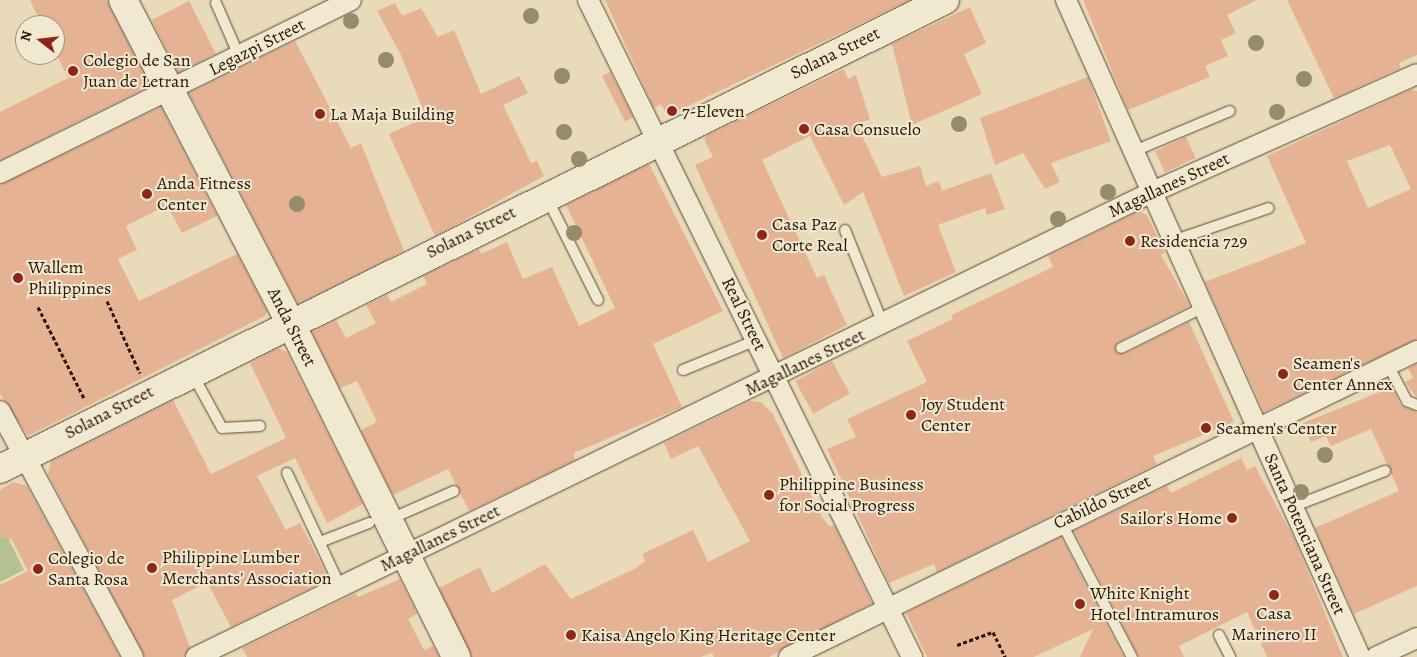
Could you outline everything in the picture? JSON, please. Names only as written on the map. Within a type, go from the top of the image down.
[{"type":"street","name":"Anda Street","points":[[123,0],[290,322],[378,522],[405,555],[456,657]]},
{"type":"street","name":"Legazpi Street","points":[[0,173],[351,0]]},
{"type":"street","name":"Real Street","points":[[588,0],[912,657]]},
{"type":"street","name":"Santa Potenciana Street","points":[[1066,0],[1150,193],[1360,657]]},
{"type":"street","name":"Solana Street","points":[[0,468],[94,418],[931,3]]},
{"type":"street","name":"Magallanes Street","points":[[196,657],[1150,193],[1417,74]]},
{"type":"street","name":"Cabildo Street","points":[[789,657],[1060,521],[1417,351]]},
{"type":"street","points":[[0,411],[133,657]]},
{"type":"street","points":[[1376,657],[1417,638]]},
{"type":"lane","points":[[216,3],[239,56]]},
{"type":"lane","points":[[1132,152],[1230,111]]},
{"type":"lane","points":[[546,194],[598,300]]},
{"type":"lane","points":[[1172,241],[1269,208]]},
{"type":"lane","points":[[845,230],[883,324]]},
{"type":"lane","points":[[1121,348],[1202,308]]},
{"type":"lane","points":[[683,370],[757,340]]},
{"type":"lane","points":[[1388,365],[1407,401],[1417,405]]},
{"type":"lane","points":[[191,371],[222,428],[260,426]]},
{"type":"lane","points":[[1292,507],[1385,471]]},
{"type":"lane","points":[[287,473],[340,586]]},
{"type":"lane","points":[[320,542],[378,522],[454,491]]},
{"type":"lane","points":[[1060,521],[1132,657]]},
{"type":"lane","points":[[1219,635],[1230,657]]},
{"type":"path","points":[[107,301],[148,392]]},
{"type":"path","points":[[38,307],[94,418]]},
{"type":"path","points":[[957,645],[993,632],[1005,657]]},
{"type":"green space","points":[[6,534],[24,570],[0,582],[0,537]]},
{"type":"building","name":"Colegio de San Juan de Letran","points":[[30,0],[106,0],[150,86],[0,160],[0,112],[68,78],[62,65],[65,65],[65,15],[37,15]]},
{"type":"building","points":[[605,0],[910,0],[667,116],[661,104],[654,108]]},
{"type":"building","points":[[1083,0],[1257,0],[1227,15],[1236,33],[1221,40],[1228,56],[1205,66],[1210,77],[1128,110]]},
{"type":"building","points":[[1287,0],[1417,0],[1417,55],[1399,63],[1401,68],[1334,98]]},
{"type":"building","points":[[189,1],[216,54],[178,73],[152,20]]},
{"type":"building","points":[[395,3],[402,16],[421,8],[438,37],[454,30],[481,94],[519,76],[528,93],[503,105],[531,163],[537,161],[544,176],[435,236],[389,134],[426,117],[400,53],[377,11]]},
{"type":"building","points":[[970,7],[986,43],[964,54],[982,94],[912,125],[892,44]]},
{"type":"building","points":[[295,41],[351,148],[361,143],[404,251],[298,304],[189,93]]},
{"type":"building","points":[[844,69],[848,79],[856,75],[870,119],[856,124],[882,177],[920,166],[926,186],[939,181],[942,191],[991,173],[1005,209],[987,215],[985,208],[938,225],[956,272],[904,296],[863,192],[844,205],[810,136],[762,160],[817,278],[824,275],[847,325],[783,358],[695,165],[713,157],[704,139],[708,135]]},
{"type":"building","points":[[610,72],[633,117],[625,122],[602,76]]},
{"type":"building","points":[[1088,77],[1111,141],[1051,163],[1060,182],[1045,189],[1023,153],[995,165],[980,118]]},
{"type":"building","points":[[1410,90],[1417,91],[1417,339],[1264,412],[1205,282],[1306,243],[1267,156]],"holes":[[[1390,145],[1411,189],[1368,208],[1347,161]]]},
{"type":"building","points":[[161,107],[217,216],[182,233],[167,205],[126,226],[137,250],[118,259],[139,301],[237,254],[267,311],[265,316],[28,436],[0,394],[0,185]]},
{"type":"building","points":[[1186,137],[1196,158],[1165,172],[1155,151]]},
{"type":"building","points":[[649,164],[723,311],[653,344],[682,407],[574,453],[575,460],[469,511],[448,469],[393,495],[361,430],[377,422],[357,381],[340,388],[312,332],[336,320],[346,338],[376,323],[366,305],[387,295],[391,302],[427,284],[423,276],[479,249],[481,254],[507,242],[523,279],[552,267],[579,326],[615,308],[566,205]]},
{"type":"building","points":[[1139,211],[1147,215],[1165,253],[1161,255],[1190,306],[1118,342],[1115,351],[1124,354],[1189,322],[1234,422],[1153,456],[1157,464],[937,572],[934,564],[889,583],[827,449],[856,437],[847,419],[927,382],[907,341],[953,319],[951,315],[1053,267],[1048,256]]},
{"type":"building","points":[[278,348],[287,352],[363,504],[327,523],[295,458],[257,476],[286,530],[300,523],[329,579],[231,627],[207,582],[172,600],[190,647],[184,657],[145,657],[48,474],[51,461],[173,400],[211,474],[286,438],[250,363]]},
{"type":"building","points":[[832,361],[850,393],[813,414],[795,381]]},
{"type":"building","points":[[1417,364],[1417,398],[1405,382],[1413,378],[1408,368]]},
{"type":"building","points":[[1392,387],[1401,405],[1417,412],[1417,586],[1354,614],[1315,528],[1399,491],[1371,429],[1331,446],[1326,436],[1311,442],[1303,423]]},
{"type":"building","points":[[750,401],[761,402],[773,414],[822,517],[830,527],[834,525],[872,603],[769,657],[714,657],[712,653],[701,657],[471,657],[439,588],[480,567],[492,593],[545,564],[571,599],[636,568],[645,561],[642,554],[693,530],[708,562],[750,541],[698,446],[671,459],[664,443]]},
{"type":"building","points":[[1241,458],[1247,470],[1255,466],[1294,538],[1343,657],[1267,657],[1247,612],[1179,646],[1184,657],[1139,657],[1074,531],[1167,486],[1171,493]]},
{"type":"building","name":"Colegio de Santa Rosa","points":[[13,482],[27,486],[120,657],[0,657],[0,585],[28,571],[12,540],[0,536],[0,490]]},
{"type":"building","points":[[1061,537],[1124,657],[1080,657],[1093,629],[1034,657],[927,657],[906,613]]},
{"type":"building","points":[[400,579],[417,614],[408,619],[424,650],[433,646],[439,657],[247,657],[242,648],[356,593],[358,597]]},
{"type":"place","name":"Colegio de San Juan de Letran","points":[[73,71]]},
{"type":"place","name":"7-Eleven","points":[[672,111]]},
{"type":"place","name":"La Maja Building","points":[[320,114]]},
{"type":"place","name":"Casa Consuelo","points":[[804,129]]},
{"type":"place","name":"Anda Fitness Center","points":[[147,194]]},
{"type":"place","name":"Casa Paz Corte Real","points":[[762,235]]},
{"type":"place","name":"Residencia 729","points":[[1130,241]]},
{"type":"place","name":"Wallem Philippines","points":[[18,278]]},
{"type":"place","name":"Seamen's Center Annex","points":[[1283,374]]},
{"type":"place","name":"Joy Student Center","points":[[911,415]]},
{"type":"place","name":"Seamen's Center","points":[[1206,428]]},
{"type":"place","name":"Philippine Business for Social Progress","points":[[769,495]]},
{"type":"place","name":"Sailor's Home","points":[[1232,518]]},
{"type":"place","name":"Philippine Lumber Merchants' Association","points":[[152,568]]},
{"type":"place","name":"Colegio de Santa Rosa","points":[[38,569]]},
{"type":"place","name":"Casa Marinero II","points":[[1274,595]]},
{"type":"place","name":"White Knight Hotel Intramuros","points":[[1080,604]]},
{"type":"place","name":"Kaisa Angelo King Heritage Center","points":[[571,635]]}]
